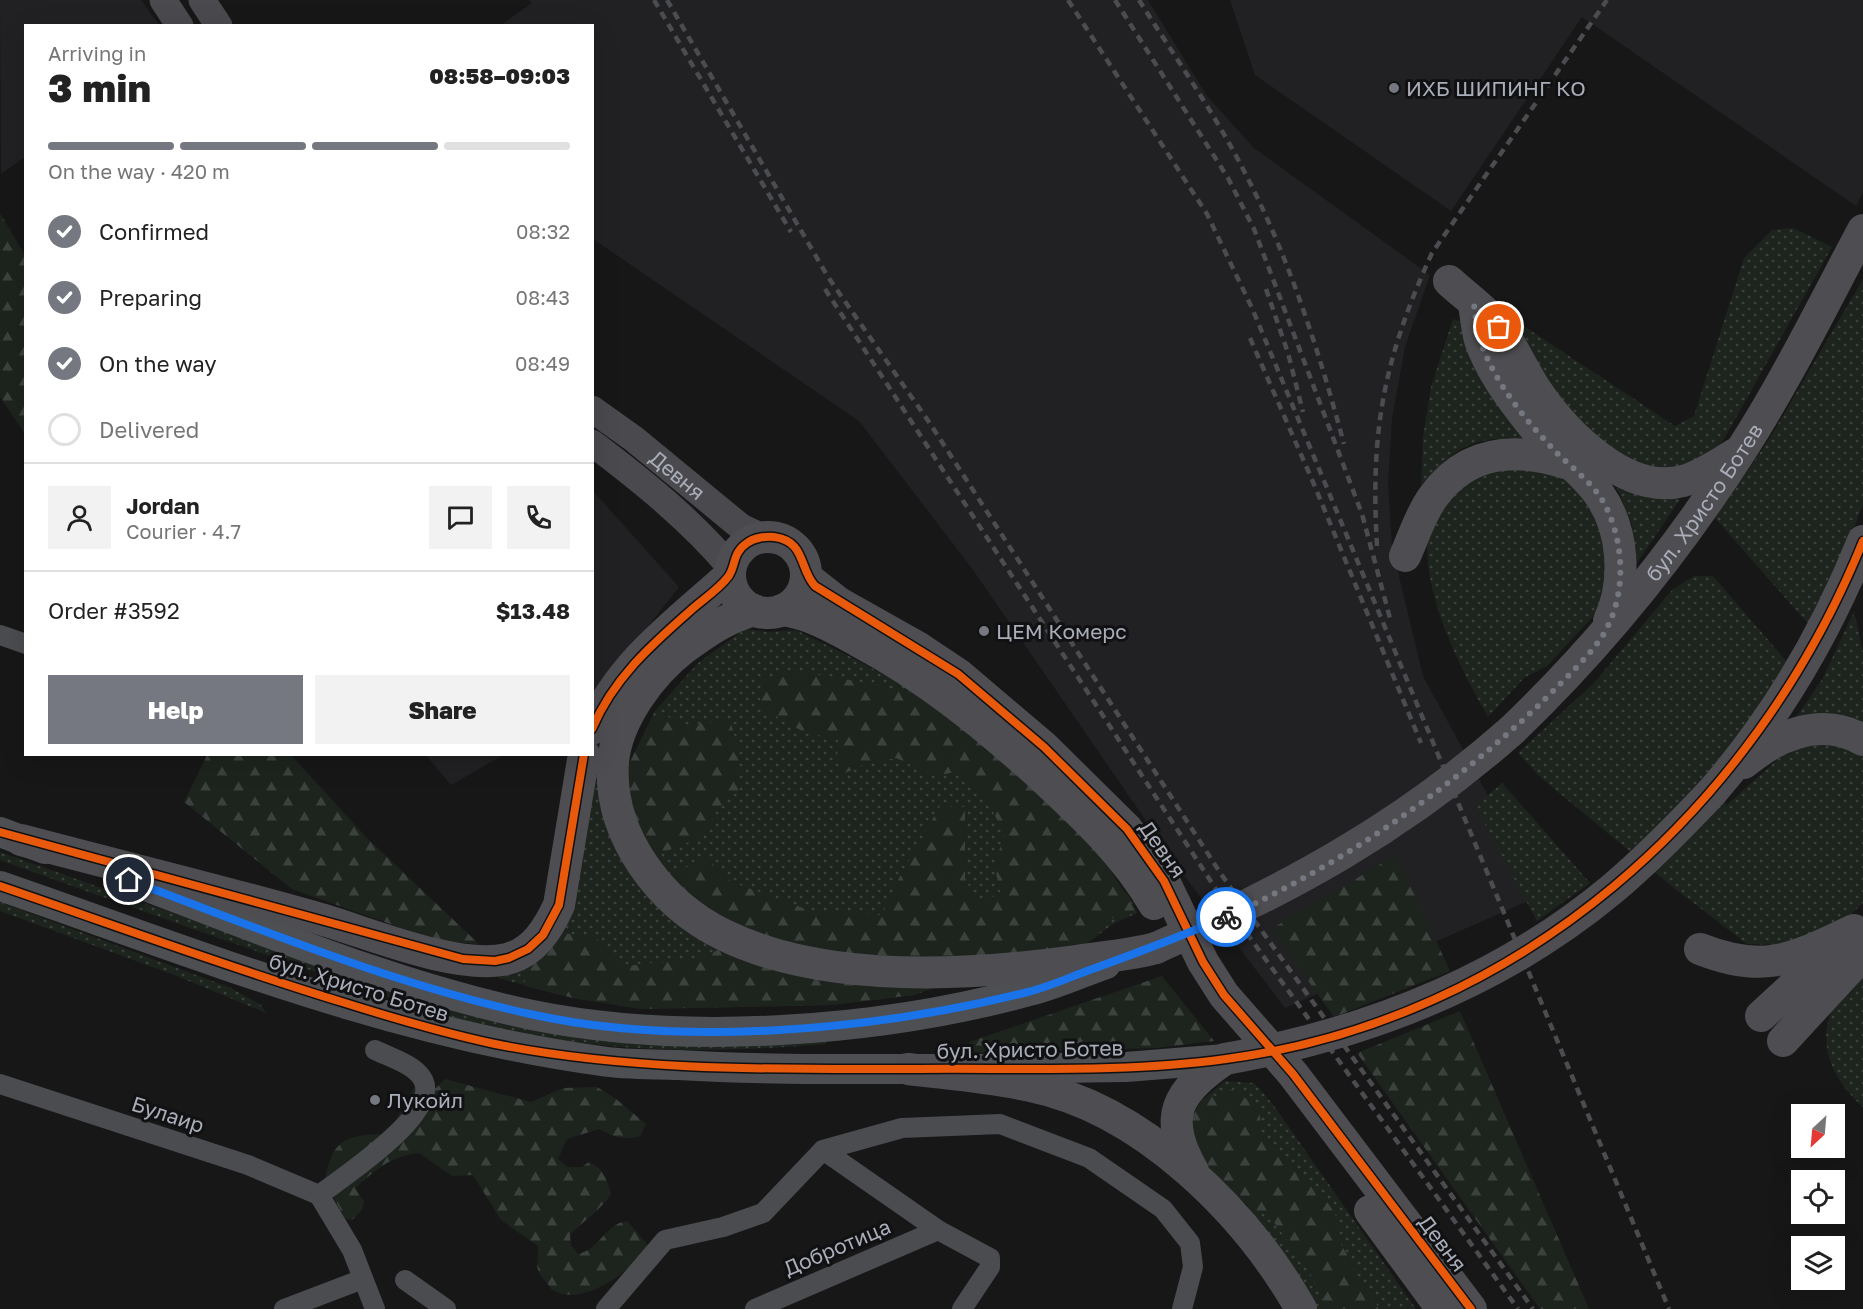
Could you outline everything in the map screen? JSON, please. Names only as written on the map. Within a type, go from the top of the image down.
[{"type":"highway","name":"бул. Христо Ботев","points":[[1148,950],[1238,911],[1315,871],[1391,824],[1461,775],[1555,689],[1603,636],[1677,543],[1742,450],[1863,230]]},
{"type":"highway","points":[[1449,281],[1499,327],[1538,393],[1555,415],[1586,446],[1618,471],[1651,483],[1683,481],[1742,450]]},
{"type":"highway","points":[[1474,305],[1480,339],[1504,386],[1530,423],[1600,495],[1618,543],[1620,585],[1613,613],[1603,636]]},
{"type":"highway","points":[[1406,556],[1433,497],[1458,472],[1474,463],[1506,454],[1522,453],[1569,464]]},
{"type":"highway","points":[[594,725],[610,694],[638,657],[730,572],[741,548],[749,541],[763,537],[776,538],[796,549],[803,558],[806,577],[798,599],[768,610],[729,618],[710,629],[661,670],[635,704],[620,737],[613,761],[616,803],[628,839],[650,875],[682,908],[702,923],[751,946],[807,960],[854,968],[939,974],[1043,966],[1148,950]]},
{"type":"highway","name":"бул. Христо Ботев","points":[[1225,1059],[1287,1048],[1356,1029],[1451,992],[1518,956],[1557,931],[1611,890],[1659,847],[1717,786],[1808,655],[1846,584],[1863,541]]},
{"type":"highway","points":[[730,572],[736,595],[768,610]]},
{"type":"highway","name":"Девня","points":[[806,577],[839,603],[919,648],[982,693],[1044,747],[1127,829],[1164,881],[1203,962],[1224,995],[1293,1074],[1470,1309]]},
{"type":"highway","name":"Девня","points":[[768,610],[814,618],[926,680],[1005,743],[1092,825],[1145,888],[1202,996],[1276,1084],[1442,1309]]},
{"type":"highway","points":[[1717,786],[1765,746],[1810,729],[1829,728],[1863,740]]},
{"type":"highway","points":[[10,836],[317,918],[441,955],[495,961],[509,958],[528,949],[543,935],[559,905],[584,756]]},
{"type":"highway","points":[[1700,949],[1737,961],[1771,962],[1791,958],[1860,935]]},
{"type":"highway","points":[[1761,1016],[1860,935]]},
{"type":"highway","points":[[1783,1041],[1860,935]]},
{"type":"highway","points":[[1197,1178],[1178,1140],[1178,1115],[1190,1086],[1225,1059]]},
{"type":"highway","points":[[908,1069],[1030,1086],[1064,1096],[1131,1129],[1197,1178],[1254,1239],[1282,1276],[1301,1309]]},
{"type":"main road","points":[[163,0],[179,24]]},
{"type":"main road","points":[[202,0],[218,24]]},
{"type":"main road","name":"Девня","points":[[594,410],[634,439],[741,527],[763,537]]},
{"type":"main road","name":"Девня","points":[[594,445],[637,478],[718,552],[730,572]]},
{"type":"main road","name":"бул. Христо Ботев","points":[[10,836],[385,973],[462,998],[532,1015],[578,1022],[719,1032],[807,1027],[893,1018],[961,1007],[1031,991],[1148,950]]},
{"type":"main road","name":"бул. Христо Ботев","points":[[0,886],[281,984],[439,1032],[499,1045],[603,1062],[802,1070],[1125,1067],[1225,1059]]},
{"type":"street","points":[[0,635],[24,643]]},
{"type":"street","points":[[375,1050],[418,1073],[425,1084],[423,1102],[390,1141],[319,1195],[352,1250],[375,1309]]},
{"type":"street","name":"Булаир","points":[[0,1084],[248,1165],[319,1195]]},
{"type":"street","points":[[606,1309],[665,1240],[723,1227],[763,1213],[823,1150],[902,1128],[1000,1124],[1089,1158],[1163,1209],[1190,1243],[1193,1267],[1182,1309]]},
{"type":"street","points":[[823,1150],[938,1230],[988,1256],[991,1260],[990,1267],[962,1309]]},
{"type":"street","name":"Добротица","points":[[755,1309],[938,1230]]},
{"type":"street","points":[[284,1309],[363,1279]]},
{"type":"street","points":[[405,1280],[446,1309]]},
{"type":"shaded area","points":[[0,0],[141,0],[158,24],[24,24],[24,158],[1,174]]},
{"type":"shaded area","points":[[529,0],[1148,0],[1207,96],[1254,148],[1430,275],[1405,347],[1392,419],[1388,483],[1392,547],[1423,676],[1542,895],[1285,1008],[1182,873],[973,570],[859,421],[594,240],[594,24],[502,24],[532,3]]},
{"type":"shaded area","points":[[1230,0],[1863,0],[1863,192],[1856,206],[1582,17],[1451,211],[1255,75]]},
{"type":"shaded area","points":[[594,492],[679,587],[594,695]]},
{"type":"shaded area","points":[[427,756],[501,756],[451,785]]},
{"type":"green space","points":[[0,213],[24,253],[24,433],[0,397]]},
{"type":"green space","points":[[1793,228],[1832,247],[1720,446],[1678,470],[1626,462],[1589,435],[1560,402],[1501,311],[1675,426],[1694,416],[1744,258],[1772,230]]},
{"type":"green space","points":[[1863,279],[1863,504],[1847,547],[1810,626],[1715,518],[1770,438]]},
{"type":"green space","points":[[1453,319],[1463,322],[1480,375],[1496,401],[1536,441],[1499,439],[1470,445],[1446,460],[1421,488],[1423,437],[1431,387]]},
{"type":"green space","points":[[1507,461],[1569,478],[1598,512],[1609,585],[1598,611],[1547,666],[1524,678],[1488,717],[1465,674],[1444,625],[1435,600],[1427,550],[1429,526],[1458,484],[1471,475]]},
{"type":"green space","points":[[1617,488],[1651,498],[1683,495],[1635,566],[1632,525]]},
{"type":"green space","points":[[1694,576],[1713,576],[1787,662],[1741,732],[1700,782],[1727,805],[1778,759],[1802,746],[1834,740],[1863,750],[1863,903],[1847,918],[1811,939],[1779,945],[1747,944],[1674,888],[1540,777],[1518,753],[1594,683],[1673,589]]},
{"type":"green space","points":[[1854,611],[1863,652],[1863,724],[1833,713],[1795,719],[1823,678]]},
{"type":"green space","points":[[745,629],[767,632],[796,630],[859,661],[945,710],[1129,896],[1137,913],[1113,924],[1073,954],[690,899],[653,856],[629,764],[655,711],[698,663]]},
{"type":"green space","points":[[781,674],[814,674],[917,694],[945,710],[1025,779],[1100,853],[1137,913],[1104,920],[1082,946],[1068,954],[1050,959],[857,958],[788,944],[734,928],[690,899],[671,877],[704,856],[732,882],[811,911],[882,915],[900,876],[940,806],[965,807],[965,878],[976,900],[1001,895],[994,864],[1005,835],[988,802],[960,771],[935,776],[896,758],[867,763],[841,775],[837,758],[838,738],[796,728],[760,703],[761,681]]},
{"type":"green space","points":[[655,711],[687,725],[730,720],[739,751],[739,790],[717,809],[704,836],[653,856],[630,804],[629,764]]},
{"type":"green space","points":[[604,729],[626,861],[929,981],[934,988],[914,995],[831,1005],[642,1009],[573,998],[498,978],[502,968],[525,960]]},
{"type":"green space","points":[[207,756],[292,756],[367,838],[479,944],[438,941],[292,889],[184,802]]},
{"type":"green space","points":[[1502,783],[1590,883],[1537,921],[1475,806]]},
{"type":"green space","points":[[0,852],[413,998],[825,1036],[826,1044],[751,1049],[677,1050],[565,1041],[497,1029],[378,994],[108,899],[0,860]]},
{"type":"green space","points":[[1396,855],[1450,971],[1334,1017],[1271,929]]},
{"type":"green space","points":[[0,902],[231,988],[261,1005],[266,1013],[177,976],[0,911]]},
{"type":"green space","points":[[554,933],[577,934],[594,938],[608,948],[620,968],[645,963],[693,961],[725,947],[910,982],[914,995],[831,1005],[642,1009],[573,998],[525,986],[525,960]]},
{"type":"green space","points":[[1863,971],[1863,1107],[1852,1097],[1836,1074],[1830,1062],[1826,1035],[1833,1007]]},
{"type":"green space","points":[[1162,976],[1214,1041],[1156,1048],[972,1053],[969,1042]]},
{"type":"green space","points":[[1460,1011],[1589,1309],[1540,1309],[1357,1053]]},
{"type":"green space","points":[[445,1079],[531,1102],[563,1088],[597,1087],[616,1099],[646,1124],[640,1136],[619,1137],[599,1129],[567,1139],[558,1159],[568,1167],[582,1167],[589,1162],[594,1165],[604,1175],[611,1194],[603,1205],[570,1235],[571,1245],[578,1254],[591,1248],[613,1227],[627,1221],[648,1245],[640,1256],[617,1276],[590,1291],[563,1294],[551,1289],[538,1270],[538,1246],[501,1220],[473,1175],[452,1176],[419,1153],[391,1161],[377,1169],[355,1188],[364,1201],[362,1210],[352,1220],[344,1218],[325,1180],[336,1149],[342,1143],[358,1136],[383,1134],[395,1121],[414,1088],[436,1088]]},
{"type":"green space","points":[[1225,1081],[1254,1083],[1272,1103],[1416,1309],[1316,1309],[1299,1278],[1246,1204],[1213,1174],[1201,1101]]},
{"type":"green space","points":[[1234,1089],[1259,1109],[1263,1141],[1314,1186],[1335,1212],[1340,1242],[1365,1289],[1380,1309],[1327,1309],[1309,1271],[1271,1218],[1246,1204],[1213,1174],[1189,1143],[1192,1117],[1201,1101]]},
{"type":"railway","points":[[654,0],[791,232]]},
{"type":"railway","points":[[667,0],[828,277],[929,422],[1221,874],[1533,1309]]},
{"type":"railway","points":[[1068,0],[1207,214],[1252,308],[1669,1309]]},
{"type":"railway","points":[[1115,0],[1228,178],[1254,229],[1362,514],[1391,622]]},
{"type":"railway","points":[[1139,0],[1220,127],[1260,204],[1302,305],[1344,444]]},
{"type":"railway","points":[[1377,546],[1376,466],[1384,395],[1402,327],[1432,253],[1607,0]]},
{"type":"railway","points":[[825,289],[1225,903],[1518,1309]]},
{"type":"railway","points":[[1266,289],[1288,353],[1303,412]]},
{"type":"railway","points":[[1250,338],[1313,482],[1421,743]]},
{"type":"cycle path","points":[[594,725],[611,694],[634,664],[724,582],[742,547],[753,540],[767,537],[774,537],[792,544],[815,586],[958,674],[1044,747],[1127,829],[1164,881],[1203,962],[1224,995],[1293,1074],[1471,1309]]},
{"type":"cycle path","points":[[0,886],[256,975],[380,1014],[476,1040],[548,1053],[653,1064],[813,1069],[1111,1068],[1226,1059],[1333,1037],[1434,999],[1528,949],[1614,886],[1691,813],[1759,730],[1816,639],[1863,541]]},
{"type":"cycle path","points":[[0,832],[463,959],[495,961],[509,958],[528,949],[543,935],[559,905],[584,756]]},
{"type":"way so far","points":[[1226,917],[1305,877],[1391,824],[1461,775],[1555,689],[1603,636],[1618,598],[1620,585],[1620,560],[1613,525],[1600,495],[1530,423],[1504,386],[1480,339],[1474,305],[1499,327]]},
{"type":"place","name":"ИХБ ШИПИНГ КО","points":[[1394,88]]},
{"type":"place","name":"ЦЕМ Комерс","points":[[984,631]]},
{"type":"place","name":"Лукойл","points":[[375,1100]]},
{"type":"route","points":[[129,880],[302,944],[462,998],[567,1021],[637,1028],[719,1032],[807,1027],[893,1018],[961,1007],[1031,991],[1156,948],[1226,917]]}]
